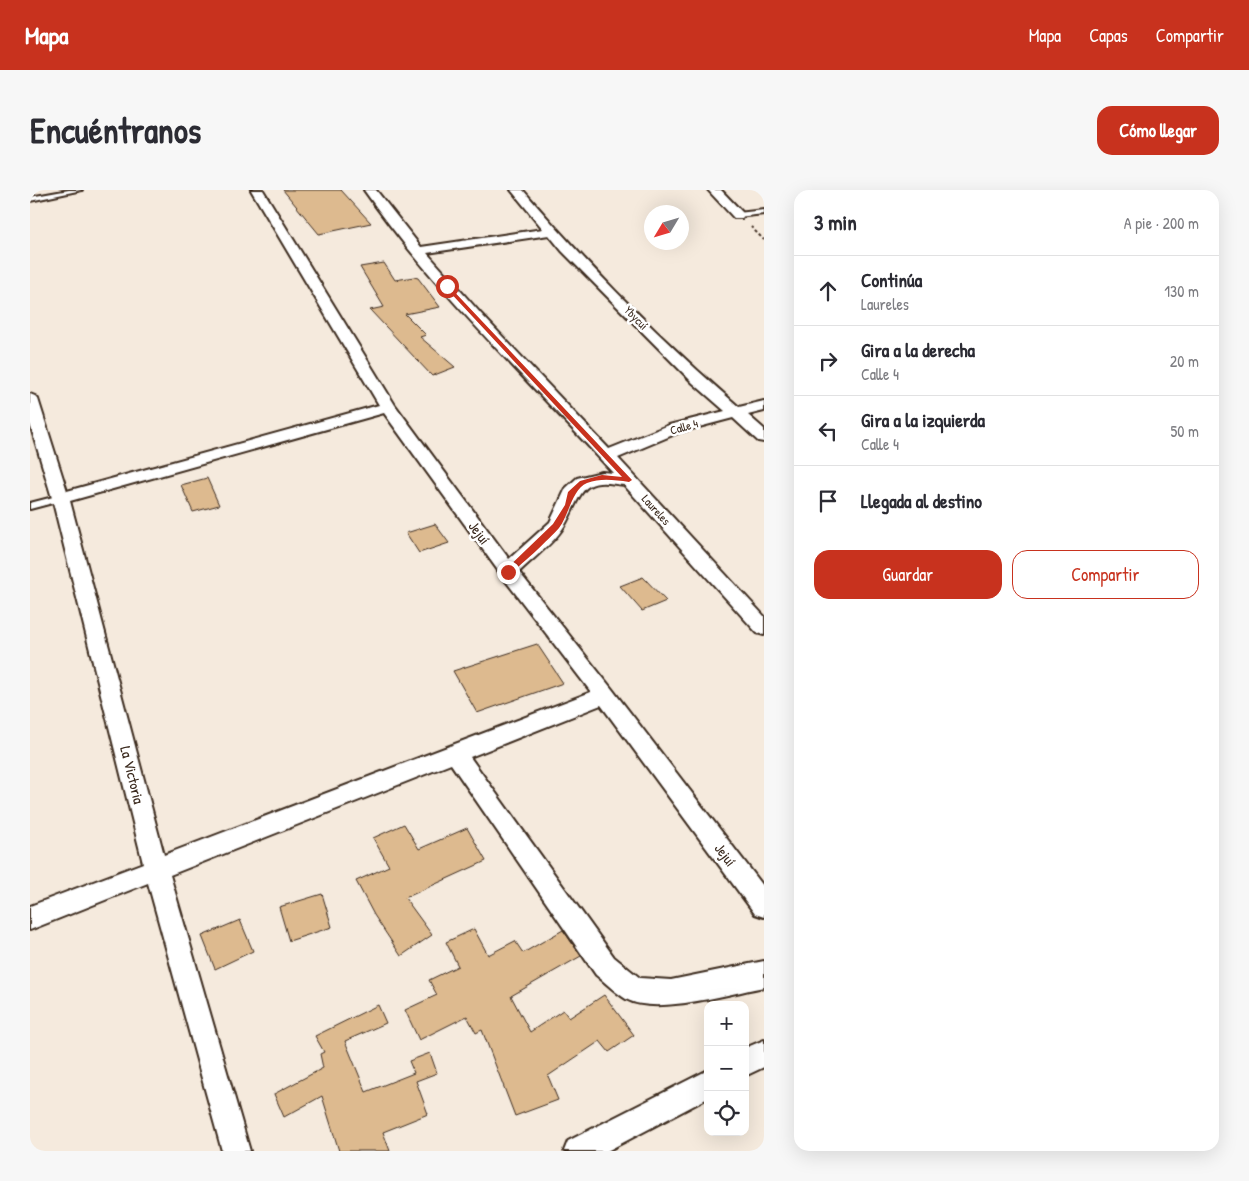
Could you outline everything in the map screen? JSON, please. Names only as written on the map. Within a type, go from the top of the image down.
[{"type":"street","name":"Jejuí","points":[[257,190],[388,407],[508,572],[605,695],[764,906]]},
{"type":"street","name":"Laureles","points":[[370,190],[447,286],[607,456],[764,628]]},
{"type":"street","name":"Ybycuí","points":[[517,190],[566,248],[698,380],[764,437]]},
{"type":"street","points":[[714,190],[738,215]]},
{"type":"street","points":[[418,251],[552,231]]},
{"type":"street","name":"La Victoria","points":[[30,399],[61,498],[156,868],[236,1151]]},
{"type":"street","name":"Calle 4","points":[[607,456],[675,428],[764,406]]},
{"type":"street","points":[[61,498],[388,407]]},
{"type":"street","points":[[508,572],[556,526],[568,505],[572,492],[583,482],[602,477],[629,480]]},
{"type":"street","points":[[30,918],[605,695]]},
{"type":"street","points":[[456,752],[605,966],[634,990],[671,993],[764,974]]},
{"type":"street","points":[[749,1061],[764,1053]]},
{"type":"street","points":[[578,1151],[704,1084]]},
{"type":"lane","points":[[30,199],[79,190]]},
{"type":"lane","points":[[738,215],[764,212]]},
{"type":"lane","points":[[30,506],[61,498]]},
{"type":"building","points":[[283,190],[341,190],[371,223],[319,234]]},
{"type":"building","points":[[384,263],[395,280],[418,278],[440,307],[405,314],[426,335],[420,337],[455,367],[432,376],[370,310],[384,307],[360,267]]},
{"type":"building","points":[[207,478],[219,505],[193,512],[181,485]]},
{"type":"building","points":[[435,524],[449,543],[419,553],[406,533]]},
{"type":"building","points":[[643,577],[666,601],[642,611],[620,586]]},
{"type":"building","points":[[537,644],[563,683],[477,713],[453,671]]},
{"type":"building","points":[[404,824],[419,849],[467,828],[486,861],[405,898],[432,935],[401,956],[374,915],[356,881],[389,866],[373,838]]},
{"type":"building","points":[[322,894],[332,927],[289,941],[279,907]]},
{"type":"building","points":[[240,920],[253,951],[215,969],[202,936]]},
{"type":"building","points":[[474,929],[488,955],[515,941],[523,953],[563,930],[581,956],[511,996],[530,1032],[563,1010],[569,1018],[604,995],[634,1035],[609,1052],[600,1041],[548,1076],[558,1100],[515,1116],[482,1030],[476,1033],[467,1016],[419,1040],[405,1010],[437,995],[429,980],[458,966],[446,942]]},
{"type":"building","points":[[378,1005],[386,1023],[345,1041],[366,1092],[414,1073],[409,1061],[430,1053],[437,1073],[416,1081],[428,1114],[383,1132],[390,1151],[339,1151],[322,1096],[284,1117],[274,1094],[323,1068],[320,1054],[324,1052],[315,1036]]},
{"type":"route","points":[[447,286],[629,480],[602,477],[583,482],[572,492],[568,505],[556,526],[508,572]]}]
